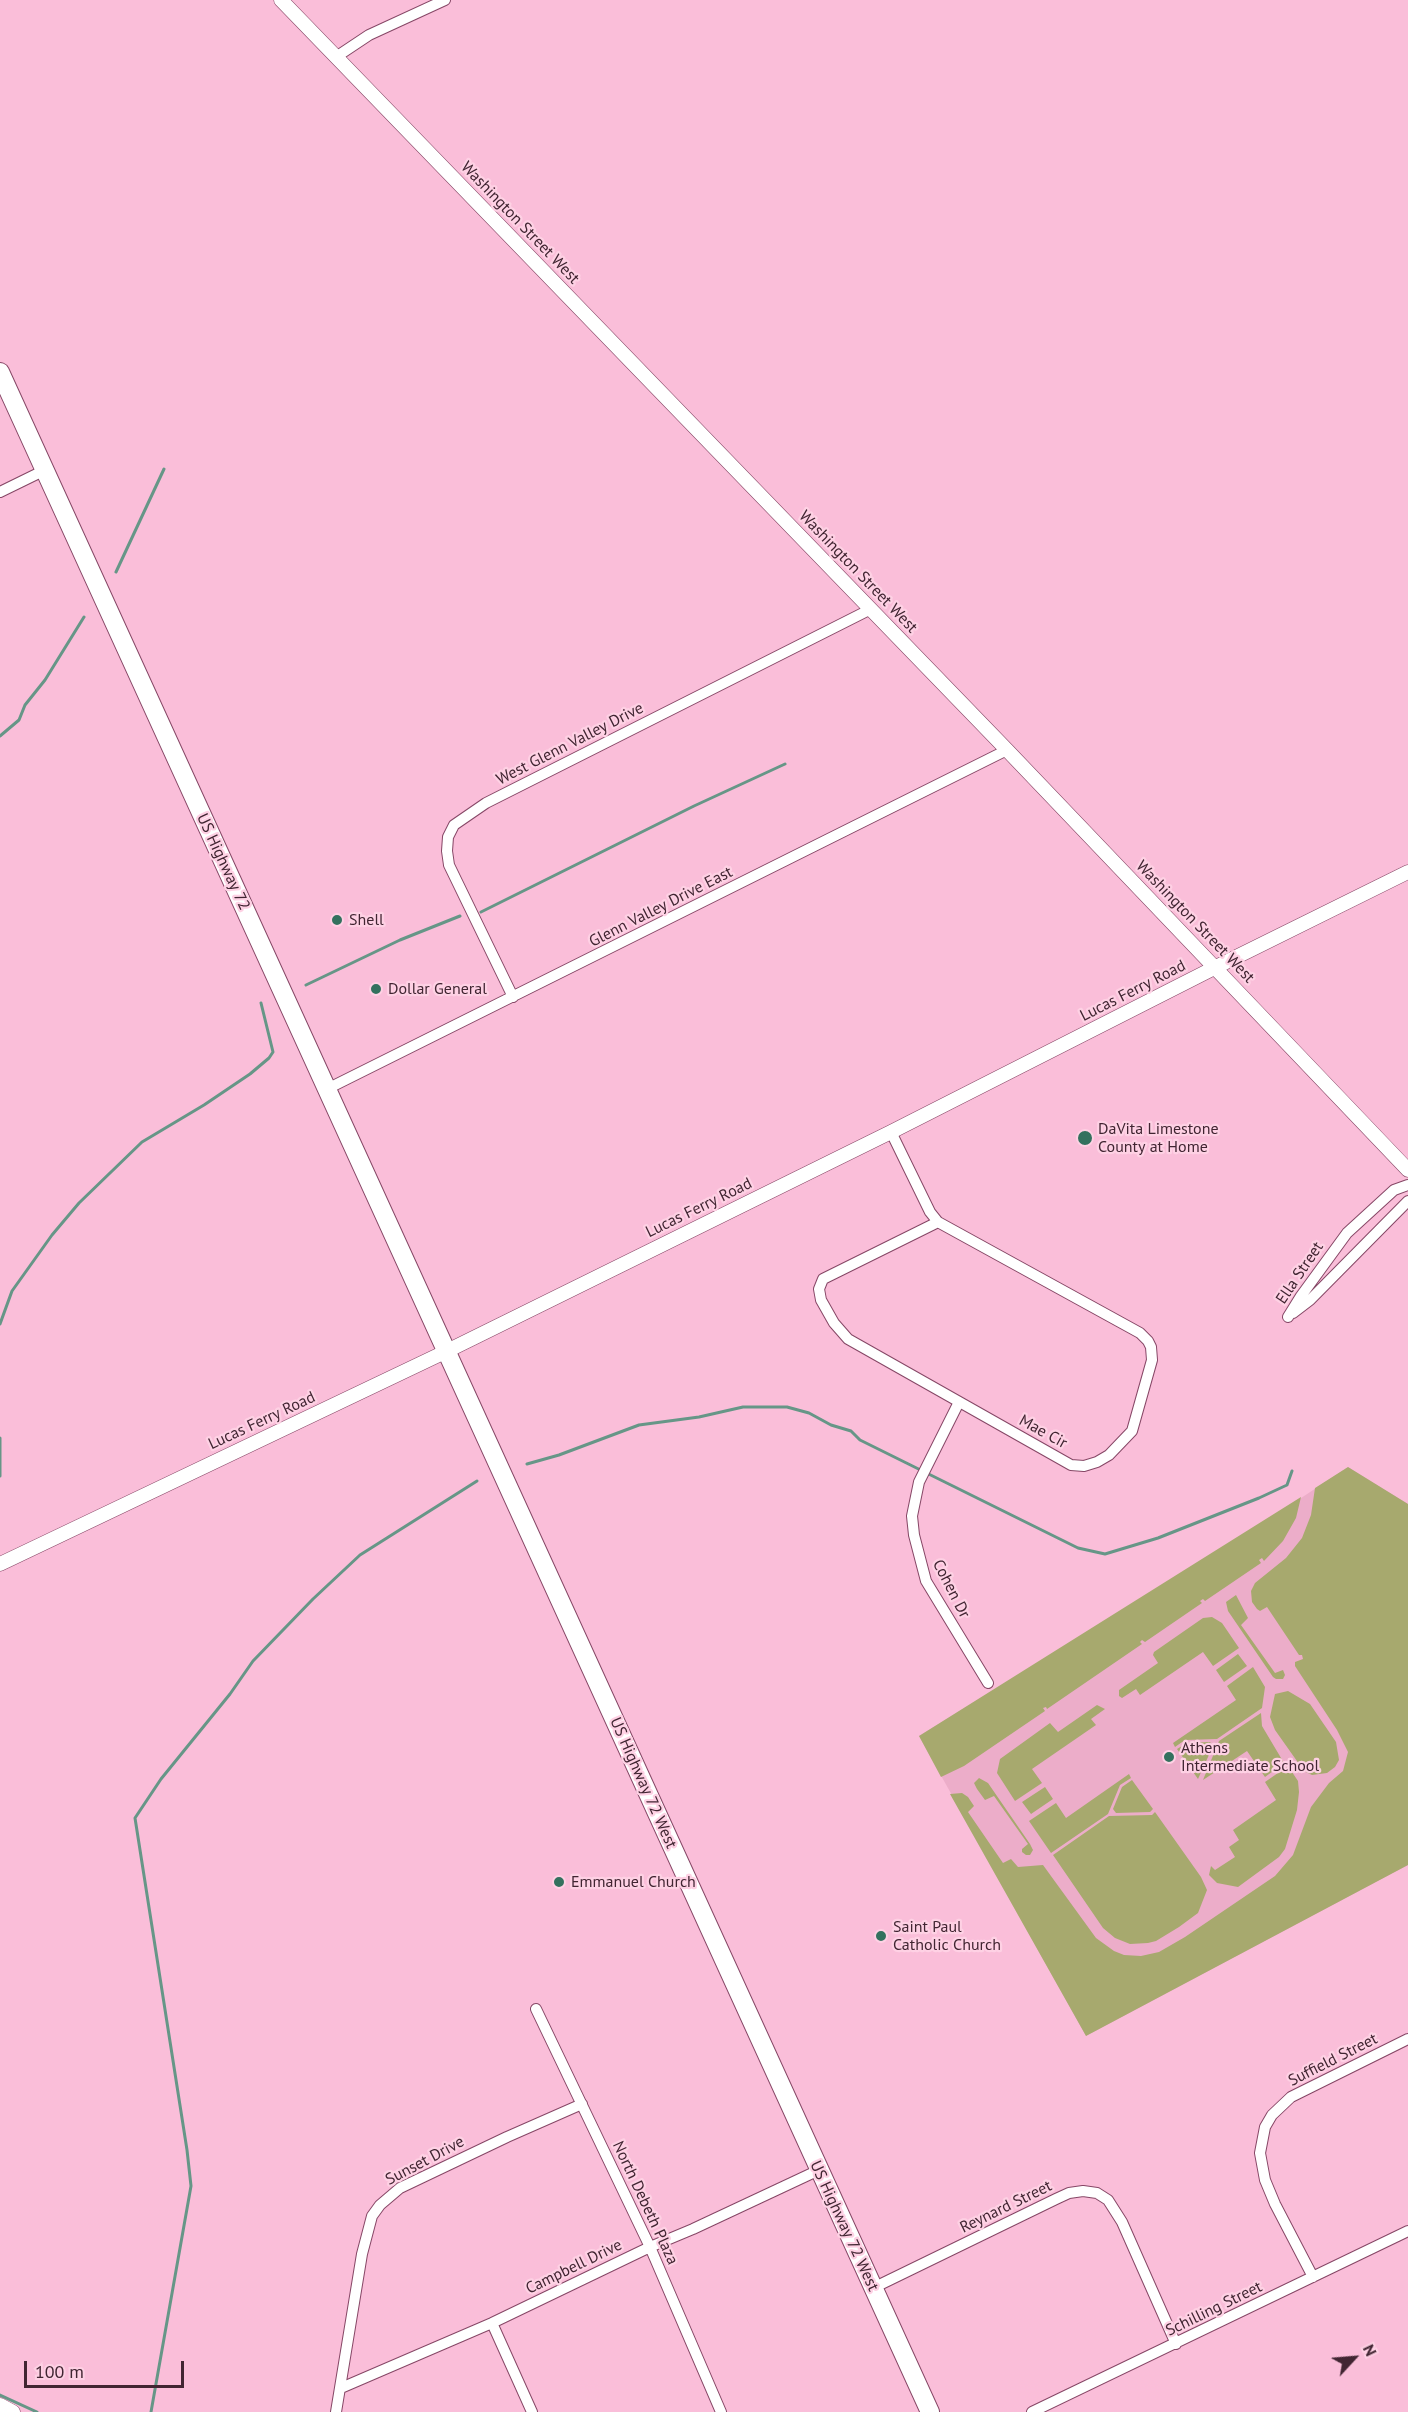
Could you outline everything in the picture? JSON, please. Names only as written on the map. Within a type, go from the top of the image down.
[{"type":"highway","name":"US Highway 72","points":[[0,372],[447,1351]]},
{"type":"highway","name":"US Highway 72 West","points":[[447,1351],[930,2412]]},
{"type":"street","name":"Washington Street West","points":[[281,0],[1007,750],[1408,1170]]},
{"type":"street","points":[[336,57],[369,35],[445,0]]},
{"type":"street","points":[[0,492],[45,470]]},
{"type":"street","name":"West Glenn Valley Drive","points":[[513,997],[449,865],[448,837],[454,825],[486,803],[871,609]]},
{"type":"street","name":"Glenn Valley Drive East","points":[[327,1089],[1007,750]]},
{"type":"street","name":"Lucas Ferry Road","points":[[0,1564],[447,1351],[891,1132],[1408,872]]},
{"type":"street","name":"Mae Cir","points":[[891,1132],[930,1212],[938,1222],[1140,1333],[1151,1347],[1152,1360],[1132,1431],[1109,1455],[1084,1466],[1071,1465],[848,1339],[834,1323],[821,1300],[819,1289],[823,1279],[938,1222]]},
{"type":"street","name":"Ella Street","points":[[1408,1185],[1394,1190],[1347,1233],[1288,1317],[1310,1300],[1408,1201]]},
{"type":"street","name":"Cohen Dr","points":[[959,1402],[921,1478],[912,1515],[918,1557],[926,1581],[988,1683]]},
{"type":"street","name":"North Debeth Plaza","points":[[536,2009],[650,2247],[721,2412]]},
{"type":"street","name":"Suffield Street","points":[[1313,2277],[1265,2180],[1260,2153],[1265,2127],[1272,2115],[1291,2097],[1408,2039]]},
{"type":"street","name":"Sunset Drive","points":[[336,2412],[362,2254],[372,2216],[380,2205],[400,2188],[582,2104]]},
{"type":"street","name":"Campbell Drive","points":[[341,2388],[492,2323],[650,2247],[819,2170]]},
{"type":"street","name":"Reynard Street","points":[[873,2288],[1069,2193],[1083,2191],[1097,2193],[1108,2200],[1122,2222],[1176,2344]]},
{"type":"street","name":"Schilling Street","points":[[1032,2412],[1408,2231]]},
{"type":"street","points":[[492,2323],[532,2412]]},
{"type":"street","points":[[0,2405],[13,2412]]},
{"type":"shaded area","name":"Athens Intermediate School","points":[[1348,1467],[1408,1504],[1408,1865],[1086,2036],[919,1736],[1242,1537]]},
{"type":"green space","points":[[1348,1467],[1408,1504],[1408,1865],[1086,2036],[950,1794],[962,1793],[968,1797],[974,1806],[968,1812],[1003,1863],[1011,1859],[1018,1867],[1043,1865],[1096,1938],[1124,1955],[1141,1956],[1159,1952],[1275,1876],[1293,1855],[1311,1807],[1329,1783],[1343,1771],[1348,1752],[1337,1730],[1295,1666],[1295,1662],[1303,1659],[1302,1655],[1299,1655],[1267,1607],[1260,1611],[1257,1609],[1252,1602],[1251,1591],[1255,1583],[1286,1558],[1302,1538],[1311,1515],[1315,1488]]},
{"type":"green space","points":[[1301,1497],[1296,1518],[1283,1541],[1264,1561],[1262,1558],[1259,1560],[1261,1563],[1205,1601],[1203,1599],[1200,1601],[1202,1603],[1145,1642],[1142,1640],[1140,1642],[1142,1644],[1047,1709],[1043,1708],[1045,1711],[964,1766],[941,1777],[919,1736]]},
{"type":"green space","points":[[1236,1595],[1248,1618],[1241,1625],[1275,1673],[1283,1670],[1285,1675],[1283,1679],[1273,1677],[1228,1611],[1226,1602]]},
{"type":"green space","points":[[1212,1617],[1222,1623],[1239,1648],[1213,1666],[1203,1652],[1140,1695],[1136,1689],[1122,1698],[1119,1696],[1119,1690],[1158,1663],[1153,1655],[1154,1652],[1203,1618]]},
{"type":"green space","points":[[1238,1654],[1247,1666],[1224,1682],[1216,1670]]},
{"type":"green space","points":[[1253,1667],[1265,1687],[1262,1708],[1217,1739],[1185,1740],[1175,1747],[1173,1743],[1236,1700],[1227,1686]]},
{"type":"green space","points":[[1288,1691],[1310,1704],[1336,1742],[1339,1760],[1335,1767],[1327,1773],[1312,1775],[1304,1771],[1275,1730],[1270,1717],[1275,1694]]},
{"type":"green space","points":[[1097,1705],[1105,1709],[1091,1719],[1096,1725],[1032,1769],[1042,1783],[1015,1801],[997,1773],[1000,1759],[1050,1723],[1058,1732]]},
{"type":"green space","points":[[1261,1713],[1262,1726],[1284,1763],[1265,1777],[1247,1751],[1203,1780],[1219,1741]]},
{"type":"green space","points":[[1210,1742],[1213,1746],[1198,1779],[1177,1749],[1187,1743]]},
{"type":"green space","points":[[1288,1766],[1298,1781],[1299,1792],[1297,1810],[1285,1849],[1279,1857],[1238,1887],[1217,1883],[1209,1875],[1211,1866],[1215,1870],[1235,1857],[1229,1847],[1239,1840],[1233,1830],[1276,1800],[1265,1782]]},
{"type":"green space","points":[[1129,1774],[1131,1778],[1120,1785],[1108,1814],[1051,1853],[1029,1821],[1056,1803],[1066,1818]]},
{"type":"green space","points":[[979,1778],[988,1783],[1030,1844],[1033,1850],[1030,1855],[1022,1852],[1028,1844],[994,1796],[985,1800],[977,1789],[974,1783]]},
{"type":"green space","points":[[1132,1780],[1153,1809],[1150,1812],[1116,1813],[1113,1809],[1122,1787]]},
{"type":"green space","points":[[1045,1787],[1053,1799],[1031,1814],[1022,1802]]},
{"type":"green space","points":[[1155,1812],[1201,1877],[1207,1890],[1198,1913],[1179,1927],[1156,1941],[1130,1944],[1115,1938],[1103,1928],[1053,1855],[1109,1816],[1152,1815]]},
{"type":"waterway","points":[[116,572],[164,469]]},
{"type":"waterway","points":[[0,736],[19,720],[25,705],[45,680],[84,617]]},
{"type":"waterway","points":[[481,912],[694,806],[785,764]]},
{"type":"waterway","points":[[306,985],[400,940],[460,916]]},
{"type":"waterway","points":[[0,1324],[12,1291],[52,1235],[79,1203],[142,1142],[204,1105],[250,1074],[269,1058],[273,1052],[261,1003]]},
{"type":"waterway","points":[[527,1464],[559,1455],[639,1425],[699,1417],[743,1407],[787,1407],[809,1413],[831,1425],[851,1431],[860,1440],[1078,1548],[1105,1554],[1158,1538],[1259,1498],[1287,1485],[1292,1471]]},
{"type":"waterway","points":[[0,1438],[0,1476]]},
{"type":"waterway","points":[[151,2412],[191,2186],[135,1818],[161,1779],[230,1694],[253,1661],[313,1599],[360,1555],[477,1481]]},
{"type":"waterway","points":[[0,2395],[37,2412]]},
{"type":"place","name":"Shell","points":[[337,920]]},
{"type":"place","name":"Dollar General","points":[[376,989]]},
{"type":"place","name":"DaVita Limestone County at Home","points":[[1085,1138]]},
{"type":"place","name":"Athens Intermediate School","points":[[1169,1757]]},
{"type":"place","name":"Emmanuel Church","points":[[559,1882]]},
{"type":"place","name":"Saint Paul Catholic Church","points":[[881,1936]]}]
